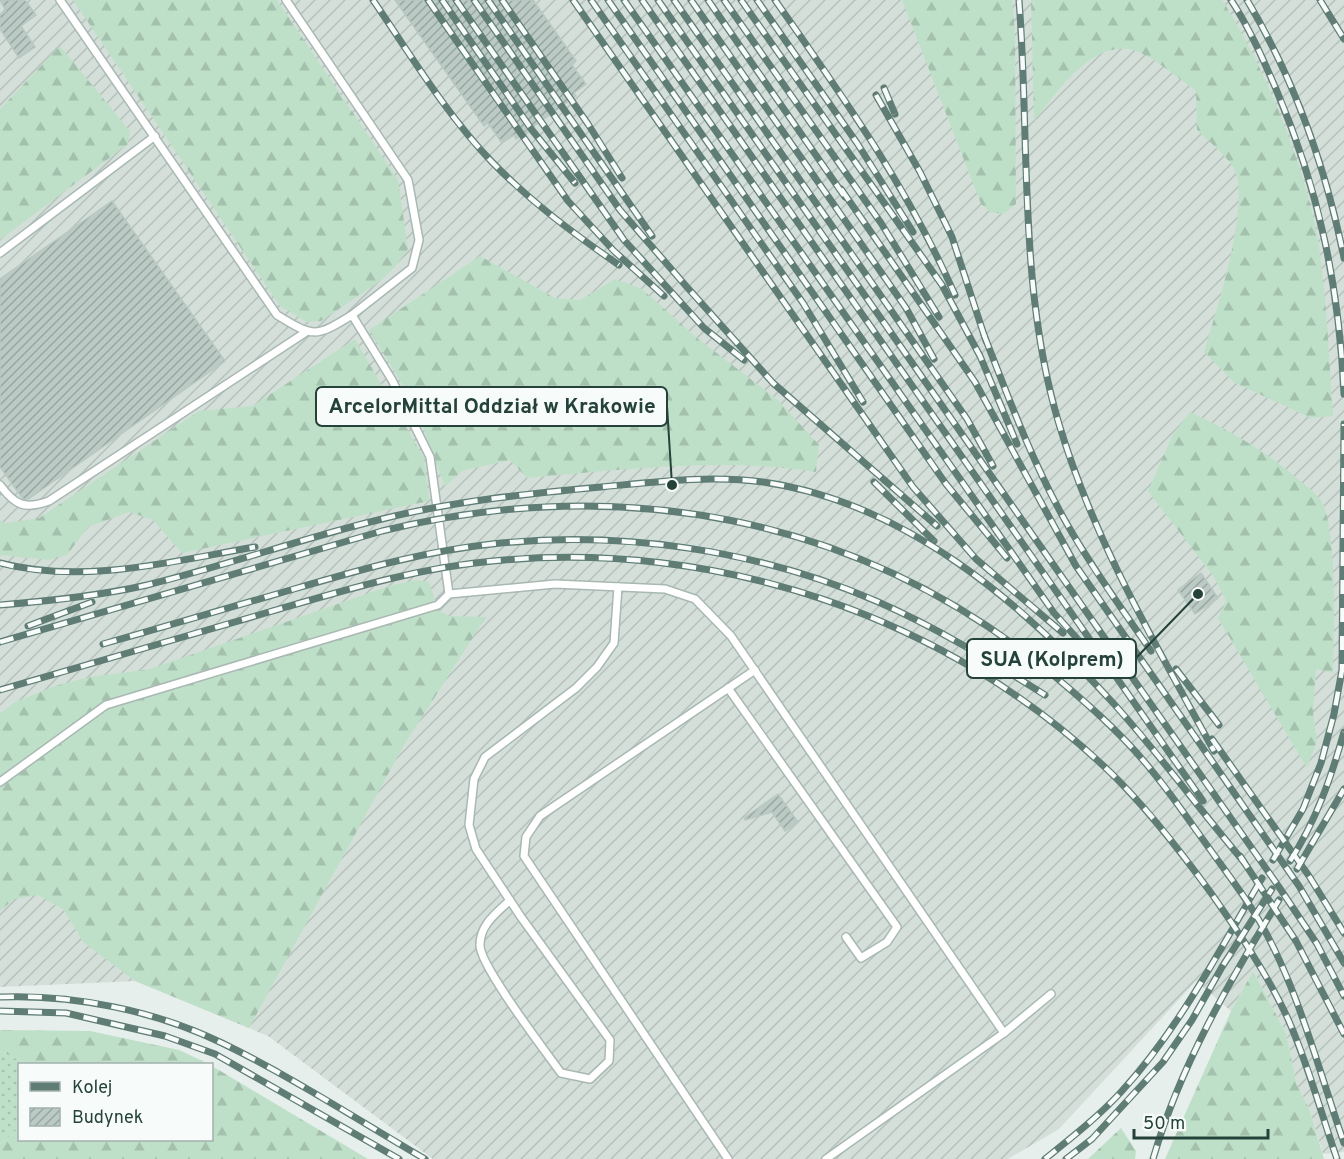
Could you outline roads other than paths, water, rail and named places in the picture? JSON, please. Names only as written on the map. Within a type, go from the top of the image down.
[{"type":"lane","points":[[60,0],[277,315],[306,332],[325,332],[352,315],[412,268],[419,240],[408,180],[286,0]]},
{"type":"lane","points":[[0,253],[155,136]]},
{"type":"lane","points":[[352,315],[392,380],[430,457],[449,594]]},
{"type":"lane","points":[[0,485],[12,500],[20,504],[39,505],[49,501],[306,332]]},
{"type":"lane","points":[[0,782],[106,705],[438,605],[449,594],[555,584],[665,589],[695,598],[731,636],[1004,1033]]},
{"type":"lane","points":[[510,900],[484,925],[479,946],[492,973],[561,1073],[590,1079],[609,1061],[610,1040],[476,849],[470,825],[474,779],[485,758],[576,688],[597,666],[614,643],[618,587]]},
{"type":"lane","points":[[728,1159],[524,856],[526,837],[540,816],[754,670]]},
{"type":"lane","points":[[728,688],[897,927],[887,942],[861,958],[846,936]]},
{"type":"lane","points":[[826,1159],[1004,1033],[1050,994]]},
{"type":"railway","points":[[373,0],[444,104],[492,162],[553,217],[619,265]]},
{"type":"railway","points":[[428,0],[568,201],[614,251],[664,296]]},
{"type":"railway","points":[[442,0],[532,130],[575,183]]},
{"type":"railway","points":[[456,0],[624,240],[704,328],[744,360]]},
{"type":"railway","points":[[474,0],[620,210],[686,286],[773,383],[937,526]]},
{"type":"railway","points":[[488,0],[652,236]]},
{"type":"railway","points":[[502,0],[588,124],[622,178]]},
{"type":"railway","points":[[573,0],[913,487],[976,559],[1063,633]]},
{"type":"railway","points":[[591,0],[803,303],[863,402]]},
{"type":"railway","points":[[608,0],[946,484],[1007,558]]},
{"type":"railway","points":[[624,0],[1054,613],[1094,657]]},
{"type":"railway","points":[[642,0],[1203,801]]},
{"type":"railway","points":[[658,0],[1279,887],[1317,944],[1344,996]]},
{"type":"railway","points":[[674,0],[967,419],[993,466]]},
{"type":"railway","points":[[691,0],[906,308],[934,359]]},
{"type":"railway","points":[[708,0],[845,197]]},
{"type":"railway","points":[[724,0],[881,223],[939,317]]},
{"type":"railway","points":[[741,0],[942,285],[980,356],[1017,444]]},
{"type":"railway","points":[[757,0],[857,143],[913,232]]},
{"type":"railway","points":[[775,0],[849,107],[895,179],[955,295]]},
{"type":"railway","points":[[1019,0],[1031,267],[1046,372],[1059,424],[1073,467],[1108,551],[1214,751]]},
{"type":"railway","points":[[1231,0],[1250,32],[1276,89],[1315,201],[1332,276],[1344,394]]},
{"type":"railway","points":[[1247,0],[1294,93],[1318,158],[1344,258]]},
{"type":"railway","points":[[1320,0],[1344,39]]},
{"type":"railway","points":[[884,88],[895,114]]},
{"type":"railway","points":[[876,95],[920,172],[952,237],[986,341]]},
{"type":"railway","points":[[841,189],[975,382],[1076,566],[1299,886],[1344,963]]},
{"type":"railway","points":[[984,335],[1022,431],[1067,524],[1151,651]]},
{"type":"railway","points":[[1273,860],[1303,809],[1321,763],[1334,714],[1342,670],[1344,424]]},
{"type":"railway","points":[[0,605],[74,598],[147,585],[349,527],[461,503],[662,481],[723,479],[763,482],[815,493],[865,511],[912,534],[957,562],[1000,594],[1040,629],[1114,704],[1244,862]]},
{"type":"railway","points":[[874,482],[934,541]]},
{"type":"railway","points":[[0,642],[382,531],[471,514],[559,506],[646,509],[731,520],[814,542],[895,574],[972,616],[1046,669],[1102,717],[1128,743],[1174,799],[1242,893],[1260,922],[1297,1002],[1344,1143]]},
{"type":"railway","points":[[103,644],[343,575],[442,551],[541,540],[639,542],[737,557],[831,583],[876,601],[942,633],[1045,695]]},
{"type":"railway","points":[[0,563],[64,572],[96,571],[160,564],[255,547]]},
{"type":"railway","points":[[0,690],[352,588],[464,564],[577,557],[661,563],[744,577],[825,600],[903,631],[977,671],[1047,718],[1111,773],[1138,801],[1211,893],[1271,986],[1302,1053],[1337,1159]]},
{"type":"railway","points":[[28,626],[92,602]]},
{"type":"railway","points":[[1176,669],[1219,725]]},
{"type":"railway","points":[[1290,861],[1322,799],[1344,732]]},
{"type":"railway","points":[[1212,739],[1309,876],[1344,933]]},
{"type":"railway","points":[[1297,869],[1344,789]]},
{"type":"railway","points":[[1240,856],[1296,941],[1344,1034]]},
{"type":"railway","points":[[1045,1159],[1103,1110],[1142,1068],[1180,1016],[1262,878]]},
{"type":"railway","points":[[1066,1159],[1092,1139],[1163,1062],[1192,1020],[1222,967],[1272,889]]},
{"type":"railway","points":[[1153,1159],[1177,1091],[1207,1025],[1279,900]]},
{"type":"railway","points":[[0,997],[57,998],[114,1007],[197,1032],[274,1070],[425,1159]]},
{"type":"railway","points":[[0,1011],[66,1013],[165,1036],[215,1054],[399,1159]]},
{"type":"place","name":"ArcelorMittal Oddział w Krakowie","points":[[672,485]]},
{"type":"place","name":"SUA (Kolprem)","points":[[1198,594]]}]
